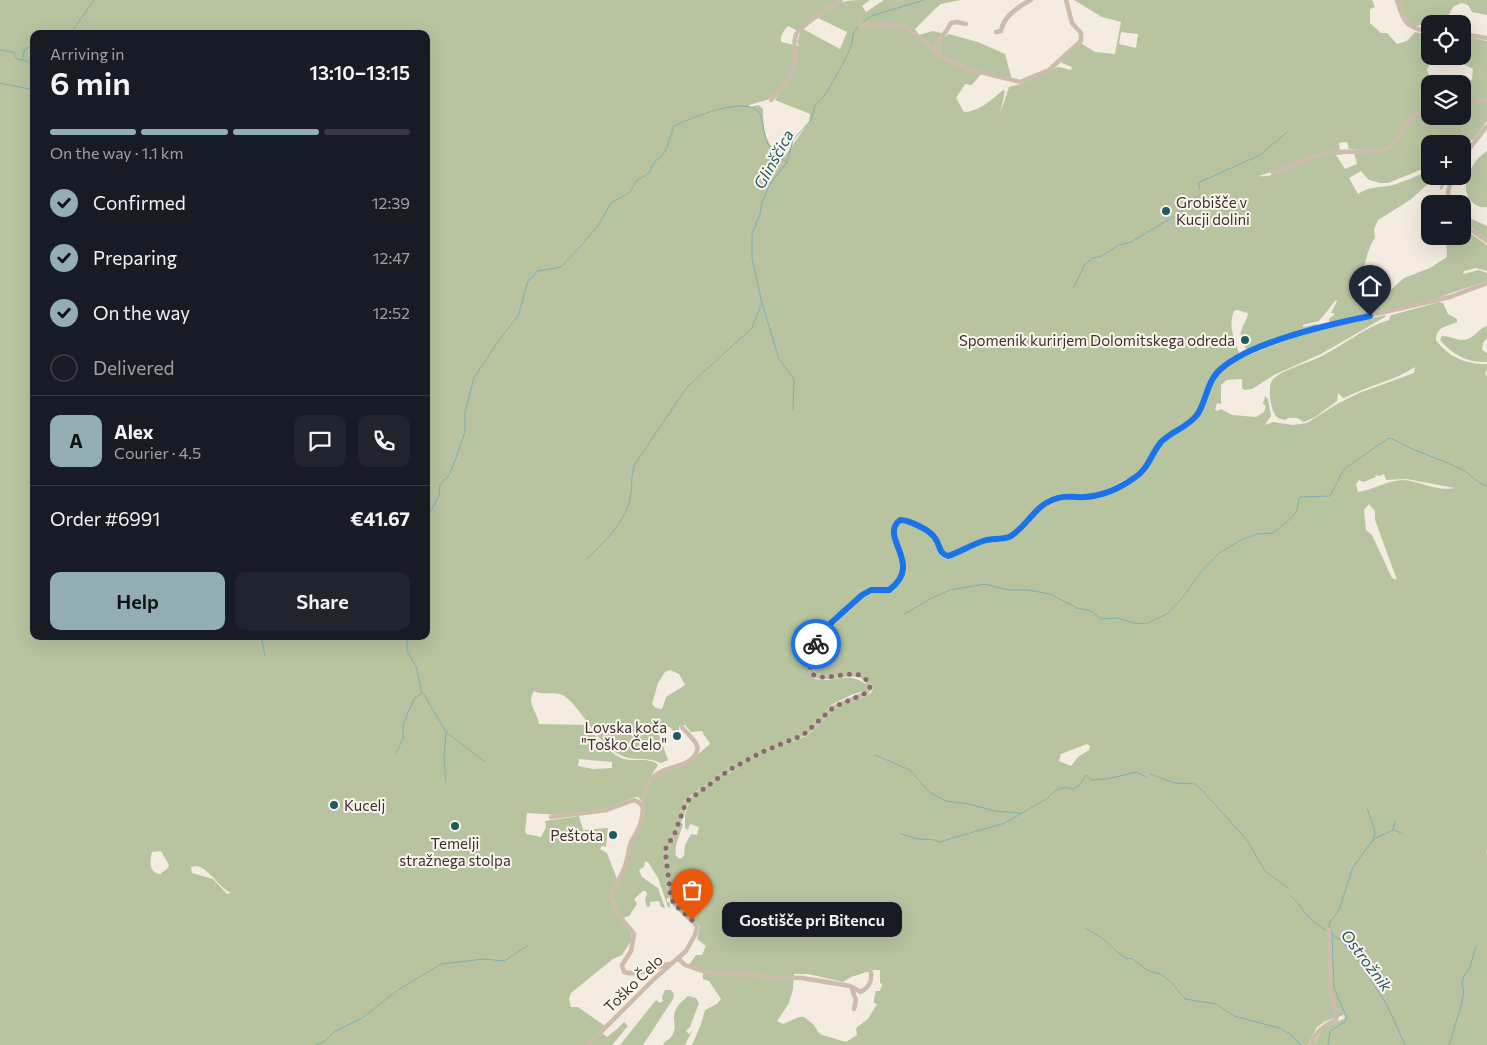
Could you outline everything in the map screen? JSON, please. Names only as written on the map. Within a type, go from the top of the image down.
[{"type":"street","points":[[771,100],[788,81],[792,72],[796,34],[830,6],[841,0]]},
{"type":"street","points":[[996,32],[1002,31],[1002,24],[1010,15],[1031,0]]},
{"type":"street","points":[[860,25],[885,24],[907,27],[946,60],[964,68],[1014,82],[1026,80],[1049,70],[1080,41],[1081,34],[1072,23],[1066,0]]},
{"type":"street","points":[[1397,0],[1406,22],[1414,29],[1421,30]]},
{"type":"street","points":[[938,53],[937,46],[952,23],[966,24]]},
{"type":"street","points":[[1471,35],[1487,38]]},
{"type":"street","points":[[1471,102],[1487,99]]},
{"type":"street","points":[[1273,173],[1293,166],[1309,157],[1324,153],[1385,149],[1398,138],[1413,116],[1421,112]]},
{"type":"street","points":[[1471,146],[1487,126]]},
{"type":"street","points":[[1471,230],[1487,242]]},
{"type":"street","name":"Toško Čelo","points":[[588,1045],[690,945],[697,927],[673,902],[665,854],[686,802],[729,770],[762,752],[803,735],[834,707],[866,693],[870,688],[867,680],[861,676],[848,674],[828,678],[816,677],[812,674],[809,663],[816,644],[832,622],[866,592],[871,590],[889,590],[900,580],[904,562],[893,537],[896,523],[900,520],[906,520],[930,533],[936,538],[943,555],[948,556],[982,542],[1010,536],[1044,505],[1060,496],[1099,496],[1134,479],[1148,465],[1161,443],[1195,417],[1200,410],[1209,383],[1216,374],[1237,357],[1294,335],[1345,321],[1450,298],[1487,284]]},
{"type":"street","points":[[671,962],[656,969],[626,973],[622,970],[622,965],[631,951],[634,934],[618,912],[612,896],[640,824],[646,789],[652,778],[662,771],[685,763],[698,751],[696,743],[682,727]]},
{"type":"street","points":[[551,817],[598,812],[634,800],[640,803],[643,808]]},
{"type":"street","points":[[1311,1045],[1322,1027],[1336,1020],[1337,1015],[1330,990],[1330,930]]},
{"type":"street","points":[[678,958],[685,965],[705,972],[802,978],[850,986],[859,992],[865,990],[871,981],[870,970]]},
{"type":"street","points":[[850,986],[855,996],[854,1009]]},
{"type":"green space","points":[[0,0],[838,0],[803,29],[840,49],[847,32],[818,18],[836,4],[854,0],[870,0],[862,6],[866,12],[884,0],[961,0],[941,4],[915,29],[919,35],[933,31],[941,33],[942,35],[932,51],[946,61],[981,74],[972,85],[965,84],[956,98],[964,112],[975,110],[1003,90],[1005,91],[1000,114],[1009,87],[1021,84],[1055,68],[1071,70],[1072,67],[1062,63],[1062,59],[1079,44],[1095,52],[1115,54],[1121,22],[1102,17],[1074,0],[1372,0],[1375,7],[1370,9],[1370,23],[1381,33],[1387,33],[1397,44],[1407,41],[1415,32],[1421,33],[1421,65],[1429,65],[1427,70],[1429,75],[1421,75],[1421,112],[1410,117],[1394,142],[1384,148],[1371,150],[1349,149],[1347,142],[1339,143],[1340,150],[1313,155],[1293,165],[1259,176],[1273,175],[1319,155],[1365,152],[1388,148],[1395,143],[1409,122],[1420,114],[1421,125],[1471,125],[1471,103],[1487,101],[1487,121],[1471,141],[1471,135],[1421,135],[1421,170],[1388,183],[1369,180],[1361,171],[1349,178],[1358,194],[1370,188],[1388,186],[1421,174],[1421,185],[1427,185],[1410,200],[1378,220],[1374,229],[1375,238],[1361,271],[1369,296],[1378,301],[1404,278],[1430,268],[1447,257],[1446,245],[1471,245],[1471,234],[1487,245],[1487,271],[1476,268],[1464,271],[1463,274],[1479,270],[1487,273],[1487,281],[1425,302],[1329,323],[1329,319],[1334,315],[1334,313],[1331,313],[1336,300],[1319,321],[1303,325],[1303,327],[1316,324],[1319,326],[1248,351],[1244,346],[1248,344],[1246,337],[1241,339],[1241,335],[1248,313],[1234,311],[1232,327],[1239,353],[1230,358],[1213,374],[1208,382],[1199,409],[1193,417],[1159,442],[1146,464],[1138,473],[1098,494],[1060,494],[1045,501],[1008,535],[986,538],[954,553],[947,554],[944,552],[938,537],[916,522],[899,518],[895,521],[892,537],[902,562],[897,581],[886,589],[872,587],[842,610],[814,641],[807,663],[813,678],[821,680],[854,679],[868,686],[867,690],[833,704],[804,732],[728,768],[685,800],[663,855],[669,898],[667,898],[667,902],[670,903],[670,908],[668,907],[658,878],[648,862],[645,862],[644,867],[639,870],[642,877],[658,888],[665,908],[661,907],[659,901],[650,902],[650,906],[647,907],[645,899],[647,894],[646,891],[643,891],[634,899],[637,904],[629,916],[623,918],[618,912],[613,896],[615,887],[625,870],[632,843],[642,824],[645,792],[648,785],[661,773],[687,764],[710,744],[709,742],[702,731],[691,732],[685,725],[679,726],[679,730],[674,732],[670,727],[662,727],[658,728],[658,732],[668,760],[661,763],[651,760],[625,757],[604,743],[580,712],[563,695],[534,691],[531,699],[539,724],[587,725],[606,748],[621,758],[645,760],[658,765],[646,784],[643,802],[638,797],[635,797],[604,810],[561,815],[527,813],[525,832],[541,837],[546,827],[545,821],[579,816],[583,830],[608,828],[606,847],[602,846],[600,849],[607,853],[617,879],[611,894],[612,905],[631,933],[631,941],[622,955],[613,959],[571,993],[569,999],[571,1007],[578,1007],[605,1026],[586,1045],[0,1045]],"holes":[[[788,26],[801,30],[797,42],[799,46],[781,42],[785,29]],[[1121,32],[1138,34],[1136,48],[1119,44]],[[777,91],[780,92],[775,100],[810,114],[809,122],[782,158],[772,147],[766,136],[763,109],[759,105],[750,107],[749,105],[767,100]],[[1354,153],[1357,164],[1345,169],[1336,155]],[[670,670],[679,674],[685,685],[666,697],[662,709],[656,708],[652,704],[658,683],[665,672]],[[579,759],[612,762],[612,768],[593,769],[578,766]],[[161,851],[169,865],[160,874],[153,871],[151,859],[152,852]],[[197,866],[202,868],[231,893],[227,894],[213,879],[192,873],[191,867]]]},
{"type":"green space","points":[[1399,0],[1487,0],[1487,15],[1472,12],[1468,5],[1461,3],[1453,7],[1449,15],[1421,15],[1421,25],[1418,26],[1408,22]]},
{"type":"green space","points":[[949,34],[978,42],[1005,54],[1012,80],[972,69],[941,55],[939,46],[944,37]]},
{"type":"green space","points":[[1471,38],[1487,41],[1487,97],[1471,100],[1473,69],[1465,65],[1471,65]]},
{"type":"green space","points":[[1487,151],[1487,207],[1474,203],[1466,189],[1466,185],[1471,185],[1471,169],[1481,155]]},
{"type":"green space","points":[[1471,219],[1487,226],[1487,239],[1471,227]]},
{"type":"green space","points":[[1439,302],[1443,303],[1448,314],[1457,319],[1457,322],[1440,329],[1436,335],[1436,340],[1446,351],[1458,359],[1472,363],[1487,364],[1485,373],[1487,377],[1487,1045],[1313,1045],[1323,1029],[1345,1018],[1344,1015],[1326,1021],[1317,1027],[1308,1045],[692,1045],[705,1010],[717,1004],[721,999],[709,981],[703,979],[703,972],[705,971],[689,965],[696,955],[702,955],[706,946],[697,939],[700,926],[677,903],[672,893],[667,853],[681,823],[683,824],[676,852],[676,856],[680,859],[684,856],[685,845],[691,834],[697,835],[699,827],[690,824],[688,830],[685,828],[685,815],[690,800],[715,782],[764,753],[808,735],[838,706],[871,693],[873,688],[868,679],[862,675],[848,673],[823,675],[816,673],[812,664],[812,655],[821,638],[828,630],[862,599],[873,592],[891,591],[903,578],[906,568],[905,559],[896,536],[896,529],[901,522],[914,526],[927,534],[935,543],[939,554],[946,559],[981,544],[1007,540],[1015,536],[1048,504],[1058,499],[1100,498],[1139,478],[1149,466],[1160,447],[1170,437],[1195,420],[1202,410],[1214,379],[1232,362],[1287,340],[1320,330],[1386,315],[1321,354],[1274,375],[1252,389],[1244,390],[1242,388],[1242,379],[1227,380],[1221,385],[1221,404],[1217,403],[1215,410],[1221,409],[1232,415],[1256,417],[1264,412],[1266,406],[1263,404],[1265,396],[1268,399],[1271,416],[1265,425],[1273,422],[1293,425],[1307,423],[1359,393],[1414,373],[1415,367],[1399,376],[1346,397],[1343,398],[1338,393],[1337,401],[1315,417],[1304,422],[1297,418],[1285,420],[1275,415],[1271,405],[1270,393],[1273,379],[1290,369],[1330,352],[1363,332],[1389,320],[1392,315]],"holes":[[[1384,474],[1386,480],[1407,479],[1454,488],[1441,489],[1403,480],[1358,492],[1356,484],[1359,480],[1363,482],[1376,477],[1375,475]],[[1369,504],[1375,511],[1375,520],[1397,580],[1392,578],[1372,535],[1366,530],[1364,510]],[[1087,744],[1090,746],[1089,750],[1078,757],[1071,766],[1059,761],[1061,754]],[[873,970],[880,970],[880,983],[882,984],[880,991],[876,991],[874,1003],[877,1004],[868,1019],[856,1028],[857,1035],[846,1042],[822,1035],[804,1017],[799,1017],[783,1024],[777,1021],[789,1003],[793,989],[794,974],[808,974],[843,982],[851,977]]]},
{"type":"green space","points":[[1487,326],[1487,338],[1483,343],[1482,350],[1487,353],[1487,362],[1473,361],[1461,357],[1440,340],[1442,336],[1460,340],[1467,339]]},
{"type":"green space","points":[[665,990],[671,990],[674,994],[673,999],[643,1045],[620,1045],[656,1000],[660,1003],[663,1001],[662,997]]},
{"type":"green space","points":[[688,996],[696,998],[699,1003],[690,1027],[686,1031],[689,1034],[692,1031],[685,1045],[663,1045],[674,1031],[675,1011]]},
{"type":"green space","points":[[624,1022],[628,1026],[612,1045],[590,1045],[602,1033],[607,1037]]},
{"type":"waterway","points":[[73,30],[94,0]]},
{"type":"waterway","name":"Glinščica","points":[[861,24],[871,16],[924,0]]},
{"type":"waterway","name":"Glinščica","points":[[793,410],[794,379],[779,359],[762,303],[752,258],[752,234],[770,184],[787,162],[793,140],[811,120],[815,106],[831,85],[847,56],[853,34],[858,26]]},
{"type":"waterway","name":"Ostrožnik","points":[[0,50],[13,52],[17,59],[22,60],[25,49],[30,47]]},
{"type":"waterway","name":"Ostrožnik","points":[[23,60],[30,63]]},
{"type":"waterway","name":"Ostrožnik","points":[[0,83],[30,89]]},
{"type":"waterway","points":[[430,512],[439,496],[440,484],[448,477],[465,432],[465,412],[474,378],[499,340],[518,316],[528,281],[538,271],[561,267],[578,249],[597,227],[611,203],[630,192],[636,181],[649,173],[653,164],[665,152],[674,126],[692,118],[732,107],[744,106],[754,108],[761,115],[770,147],[776,155],[787,162]]},
{"type":"waterway","points":[[1200,189],[1198,183],[1260,155],[1287,132]]},
{"type":"waterway","points":[[1074,287],[1085,264],[1093,258],[1102,256],[1119,245],[1131,242],[1175,216],[1188,203],[1200,195]]},
{"type":"waterway","points":[[587,559],[613,532],[623,517],[630,499],[635,464],[687,387],[752,328],[761,305]]},
{"type":"waterway","points":[[904,614],[950,590],[985,584],[1008,590],[1028,590],[1050,594],[1077,608],[1091,611],[1101,619],[1118,618],[1145,624],[1167,614],[1219,553],[1241,540],[1257,534],[1273,533],[1297,511],[1299,498],[1330,496],[1344,469],[1389,438],[1461,469],[1487,486]]},
{"type":"waterway","name":"Ostrožnik","points":[[262,640],[265,656]]},
{"type":"waterway","points":[[396,753],[403,739],[403,724],[414,699],[422,693],[416,666],[407,651],[407,640]]},
{"type":"waterway","points":[[423,693],[446,732],[444,758],[446,782]]},
{"type":"waterway","points":[[446,732],[485,762]]},
{"type":"waterway","points":[[875,755],[910,770],[929,792],[946,801],[969,804],[994,811],[1020,813]]},
{"type":"waterway","points":[[900,833],[914,838],[939,842],[1005,823],[1048,798],[1056,790],[1063,788],[1073,789],[1080,785],[1086,775],[1092,780],[1107,779],[1137,772],[1146,777]]},
{"type":"waterway","points":[[1150,774],[1175,783],[1195,784],[1247,840],[1265,871],[1288,888]]},
{"type":"waterway","name":"Ostrožnik","points":[[1367,808],[1375,832],[1373,840],[1353,867],[1339,910],[1329,926],[1333,935],[1340,939],[1360,963],[1387,1005],[1405,1045]]},
{"type":"waterway","points":[[1374,839],[1393,830],[1395,821]]},
{"type":"waterway","points":[[1394,830],[1403,834]]},
{"type":"waterway","points":[[1290,895],[1311,919],[1327,931]]},
{"type":"waterway","points":[[1085,928],[1102,938],[1126,958],[1133,959],[1147,970],[1162,975],[1171,982],[1185,999],[1216,1004],[1234,1016],[1279,1028],[1290,1034],[1301,1045]]},
{"type":"waterway","points":[[1328,1045],[1330,1031],[1346,1021],[1346,1016],[1334,988],[1332,934]]},
{"type":"waterway","points":[[316,1045],[325,1041],[334,1032],[362,1018],[398,990],[441,964],[484,959],[504,961],[527,946]]},
{"type":"waterway","points":[[1449,1045],[1461,1006],[1464,990],[1462,985],[1463,978],[1470,967],[1476,946]]},
{"type":"way so far","points":[[692,920],[675,905],[671,898],[665,854],[686,802],[745,760],[803,735],[834,707],[866,693],[870,688],[867,680],[861,676],[848,674],[828,678],[816,677],[812,674],[809,663],[816,644]]},
{"type":"place","name":"Grobišče v Kucji dolini","points":[[1166,211]]},
{"type":"place","name":"Spomenik kurirjem Dolomitskega odreda","points":[[1245,340]]},
{"type":"place","name":"Lovska koča \"Toško Čelo\"","points":[[677,736]]},
{"type":"place","name":"Kucelj","points":[[334,805]]},
{"type":"place","name":"Temelji stražnega stolpa","points":[[455,826]]},
{"type":"place","name":"Peštota","points":[[613,835]]},
{"type":"place","name":"Gostišče pri Bitencu","points":[[692,920]]},
{"type":"route","points":[[816,644],[832,622],[862,595],[871,590],[889,590],[900,580],[904,562],[893,537],[893,530],[896,523],[900,520],[906,520],[930,533],[936,538],[943,555],[948,556],[988,540],[1010,536],[1030,516],[1049,501],[1060,496],[1099,496],[1134,479],[1148,465],[1161,443],[1195,417],[1200,410],[1209,383],[1228,362],[1294,335],[1370,316]]}]
